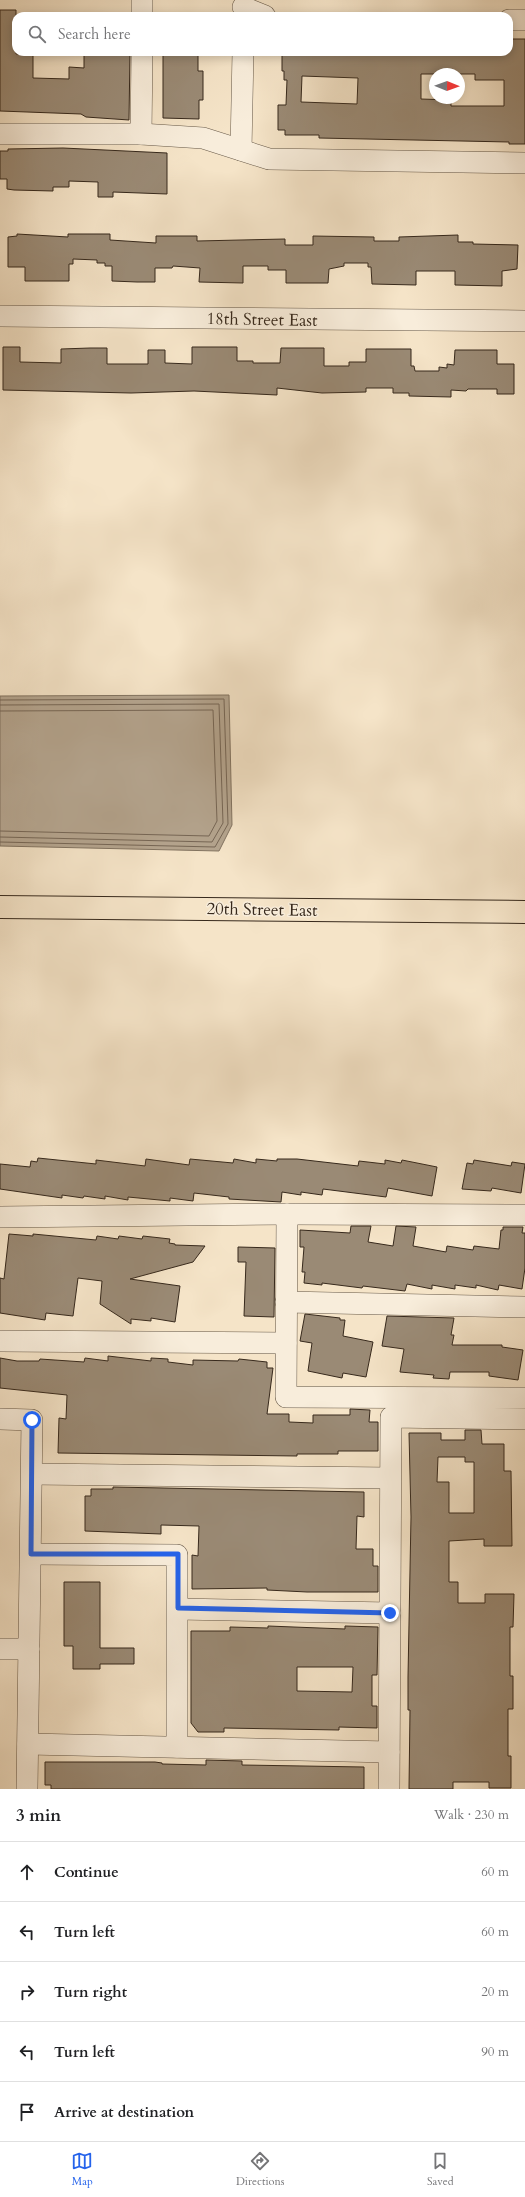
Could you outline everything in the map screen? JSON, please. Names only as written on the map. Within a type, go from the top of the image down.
[{"type":"main road","name":"20th Street East","points":[[0,907],[525,912]]},
{"type":"street","points":[[142,0],[142,12]]},
{"type":"street","points":[[240,8],[252,12]]},
{"type":"street","points":[[513,20],[525,20]]},
{"type":"street","points":[[140,134],[142,56]]},
{"type":"street","points":[[241,150],[243,56]]},
{"type":"street","points":[[0,134],[140,134],[203,138],[269,159],[525,163]]},
{"type":"street","name":"18th Street East","points":[[0,316],[525,321]]},
{"type":"street","points":[[286,1214],[286,1397],[525,1398]]},
{"type":"street","points":[[0,1217],[286,1214],[525,1215]]},
{"type":"street","points":[[286,1302],[525,1307]]},
{"type":"street","points":[[0,1341],[286,1343]]},
{"type":"street","points":[[389,1789],[391,1417],[525,1419]]},
{"type":"street","points":[[0,1419],[32,1420],[27,1789]]},
{"type":"street","points":[[32,1474],[390,1478]]},
{"type":"street","points":[[31,1554],[178,1554],[177,1748]]},
{"type":"street","points":[[178,1608],[390,1613]]},
{"type":"street","points":[[0,1649],[29,1649]]},
{"type":"street","points":[[28,1744],[389,1752]]},
{"type":"water","points":[[229,695],[232,825],[219,851],[0,846],[0,696]]},
{"type":"building","points":[[0,10],[16,10],[16,12],[12,12],[12,56],[33,56],[33,78],[69,79],[69,67],[84,68],[84,56],[130,56],[129,120],[86,117],[81,114],[0,111]]},
{"type":"building","points":[[513,39],[525,39],[525,144],[509,144],[509,142],[319,138],[319,135],[285,135],[285,130],[278,130],[278,105],[286,105],[287,80],[284,80],[284,71],[282,71],[282,56],[513,56]],"holes":[[[302,76],[358,78],[357,104],[301,102]]]},
{"type":"building","points":[[163,56],[198,56],[198,71],[203,71],[203,100],[199,100],[199,119],[163,118]]},
{"type":"building","points":[[63,148],[167,153],[167,194],[113,192],[113,197],[98,197],[98,182],[69,181],[69,187],[53,187],[53,191],[14,190],[7,189],[7,179],[0,179],[0,151],[8,151],[8,149]]},
{"type":"building","points":[[17,234],[68,237],[68,234],[110,234],[110,240],[156,243],[156,236],[197,236],[197,241],[285,239],[285,245],[313,245],[313,236],[374,237],[374,241],[399,241],[399,237],[458,235],[458,242],[473,242],[473,244],[518,245],[517,269],[502,271],[502,286],[455,285],[455,271],[416,271],[416,285],[372,284],[371,267],[368,267],[368,263],[344,263],[344,266],[329,269],[328,283],[286,283],[286,270],[268,270],[268,266],[243,266],[243,283],[199,282],[200,268],[173,266],[172,268],[155,268],[155,282],[137,282],[112,281],[112,266],[105,266],[105,263],[97,263],[97,260],[73,259],[73,264],[69,264],[69,281],[25,281],[25,267],[8,267],[8,237],[17,236]]},
{"type":"building","points":[[3,347],[20,347],[20,362],[61,363],[61,349],[107,348],[107,364],[148,364],[148,350],[165,350],[165,363],[192,364],[192,347],[237,347],[237,361],[253,361],[253,363],[280,363],[281,348],[324,348],[324,366],[349,366],[349,362],[366,362],[366,349],[411,349],[411,366],[414,366],[415,371],[439,371],[439,367],[447,368],[447,364],[454,365],[455,350],[497,350],[497,364],[514,364],[514,394],[497,394],[497,389],[468,389],[466,391],[451,390],[451,397],[409,396],[409,393],[393,393],[393,388],[366,388],[366,392],[322,393],[277,388],[277,395],[194,391],[131,393],[3,390]]},
{"type":"building","points":[[38,1158],[96,1164],[96,1160],[145,1166],[146,1159],[189,1165],[190,1159],[233,1163],[234,1159],[256,1163],[256,1159],[277,1161],[277,1159],[297,1159],[358,1166],[359,1161],[385,1164],[385,1160],[401,1163],[402,1160],[437,1167],[432,1196],[388,1188],[386,1197],[323,1189],[322,1195],[301,1192],[301,1195],[282,1192],[281,1202],[229,1199],[229,1197],[194,1193],[193,1201],[170,1198],[170,1201],[128,1197],[128,1200],[105,1196],[105,1199],[62,1195],[62,1198],[0,1189],[0,1164],[30,1167],[31,1161],[37,1162]]},
{"type":"building","points":[[474,1160],[511,1166],[512,1162],[525,1164],[521,1193],[492,1188],[491,1191],[462,1189],[467,1163],[473,1164]]},
{"type":"building","points":[[351,1226],[371,1226],[368,1242],[393,1246],[396,1226],[416,1227],[413,1246],[446,1252],[447,1246],[473,1250],[474,1246],[499,1249],[501,1230],[503,1230],[503,1227],[523,1227],[522,1233],[525,1233],[525,1268],[522,1289],[499,1285],[498,1290],[476,1285],[476,1288],[455,1285],[455,1289],[432,1285],[432,1289],[407,1284],[405,1291],[363,1286],[362,1288],[322,1283],[322,1285],[304,1283],[305,1272],[302,1272],[304,1247],[300,1247],[300,1230],[350,1233]]},
{"type":"building","points":[[9,1234],[33,1236],[33,1234],[96,1240],[97,1236],[118,1239],[119,1236],[142,1239],[143,1236],[170,1239],[169,1243],[175,1245],[205,1246],[193,1262],[130,1279],[180,1286],[175,1322],[151,1318],[151,1321],[131,1319],[131,1324],[100,1304],[102,1281],[78,1278],[73,1316],[46,1313],[45,1320],[0,1313],[0,1278],[4,1279]]},
{"type":"building","points":[[238,1247],[275,1248],[274,1317],[244,1316],[246,1262],[238,1262]]},
{"type":"building","points":[[305,1314],[340,1318],[340,1320],[345,1320],[343,1336],[373,1342],[366,1377],[343,1373],[342,1378],[308,1371],[312,1343],[300,1341]]},
{"type":"building","points":[[387,1316],[454,1318],[451,1335],[454,1335],[452,1345],[502,1345],[502,1347],[523,1350],[518,1380],[489,1376],[489,1372],[450,1372],[449,1379],[433,1378],[434,1375],[400,1372],[404,1349],[382,1346]]},
{"type":"building","points":[[108,1356],[151,1361],[151,1358],[168,1359],[168,1362],[193,1365],[193,1360],[238,1361],[239,1359],[267,1362],[267,1368],[273,1368],[267,1414],[289,1414],[289,1422],[313,1423],[313,1415],[350,1415],[350,1409],[370,1410],[369,1422],[378,1422],[378,1451],[338,1451],[338,1454],[297,1454],[297,1456],[58,1453],[59,1418],[66,1419],[67,1395],[0,1388],[0,1358],[17,1361],[39,1361],[40,1359],[84,1362],[85,1358],[108,1361]]},
{"type":"building","points":[[465,1430],[481,1430],[482,1444],[504,1444],[504,1471],[511,1471],[512,1546],[484,1546],[484,1539],[449,1541],[449,1582],[458,1582],[458,1603],[485,1603],[485,1594],[514,1594],[513,1627],[510,1627],[510,1676],[513,1676],[513,1709],[508,1709],[508,1756],[511,1756],[511,1788],[489,1788],[489,1782],[453,1782],[453,1789],[409,1789],[410,1710],[408,1710],[408,1677],[411,1517],[409,1433],[441,1433],[441,1440],[465,1440]],"holes":[[[438,1457],[465,1457],[465,1462],[474,1462],[474,1513],[449,1513],[449,1482],[437,1482]]]},
{"type":"building","points":[[113,1487],[364,1492],[364,1517],[357,1516],[356,1549],[373,1549],[373,1566],[378,1566],[378,1592],[307,1592],[267,1590],[267,1588],[192,1589],[192,1555],[198,1556],[199,1526],[161,1525],[161,1534],[85,1531],[85,1496],[91,1496],[91,1489],[113,1489]]},
{"type":"building","points":[[64,1582],[100,1582],[100,1648],[134,1648],[134,1664],[100,1664],[100,1669],[73,1669],[73,1646],[64,1646]]},
{"type":"building","points":[[268,1626],[345,1629],[345,1626],[378,1627],[377,1675],[372,1675],[372,1706],[377,1706],[377,1728],[339,1727],[339,1730],[224,1728],[224,1732],[198,1732],[191,1723],[191,1631],[230,1631],[230,1627],[268,1628]],"holes":[[[297,1667],[353,1667],[352,1692],[297,1691]]]},
{"type":"building","points":[[206,1760],[242,1761],[242,1765],[364,1767],[364,1789],[51,1789],[51,1785],[45,1785],[45,1762],[155,1762],[162,1764],[206,1765]]},
{"type":"route","points":[[32,1420],[31,1554],[178,1554],[178,1608],[390,1613]]}]
